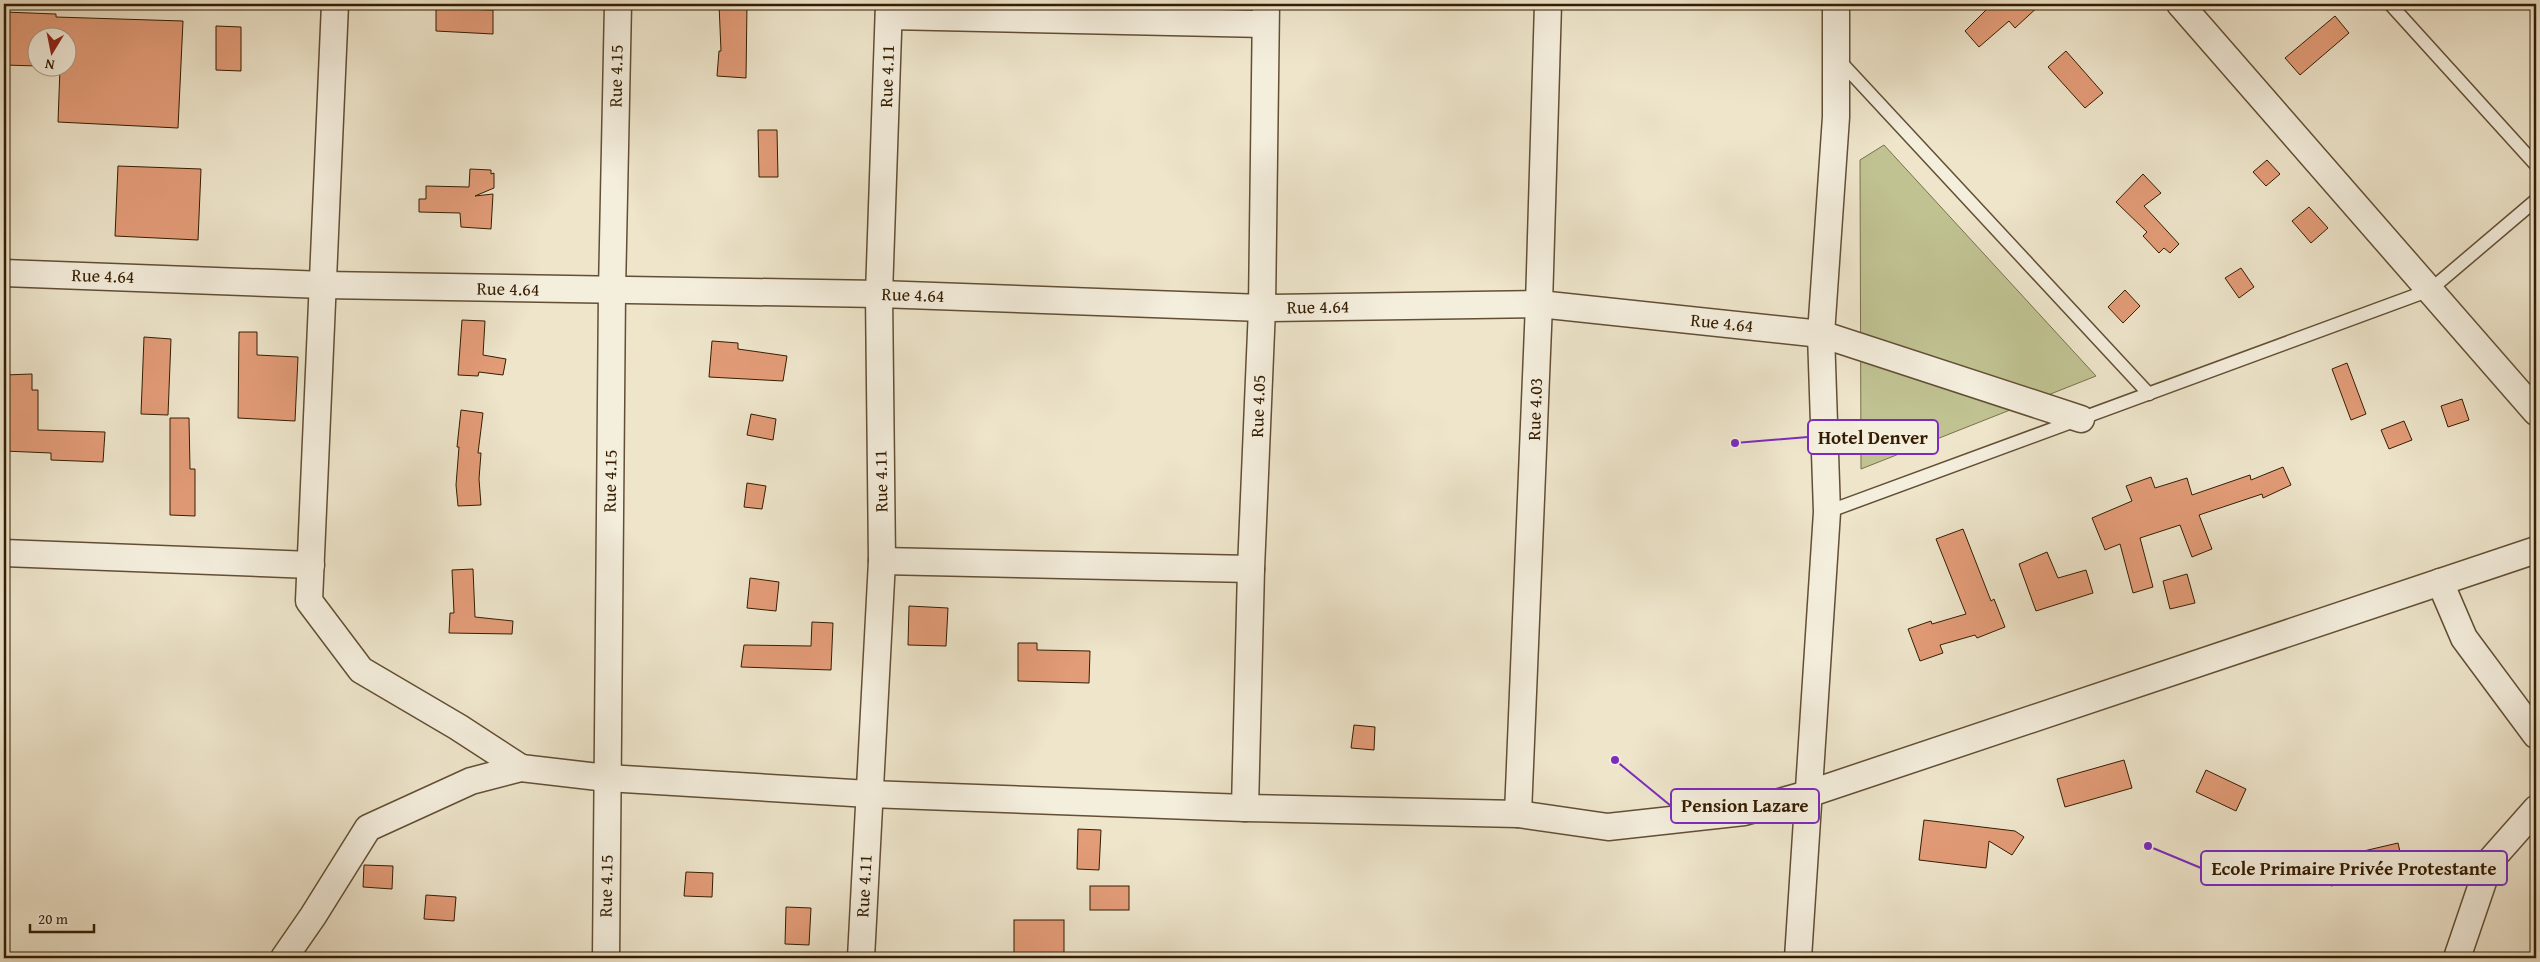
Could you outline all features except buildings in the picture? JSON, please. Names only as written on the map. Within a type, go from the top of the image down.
[{"type":"street","points":[[335,4],[309,602],[361,670],[458,727],[521,768]]},
{"type":"street","name":"Rue 4.15","points":[[606,958],[612,291],[618,4]]},
{"type":"street","name":"Rue 4.03","points":[[1518,814],[1539,304],[1548,4]]},
{"type":"street","points":[[1798,958],[1827,512],[1821,334],[1836,117],[1836,4]]},
{"type":"street","points":[[2180,4],[2536,412]]},
{"type":"street","points":[[889,10],[1266,14]]},
{"type":"street","name":"Rue 4.11","points":[[861,958],[882,562],[879,294],[889,10]]},
{"type":"street","name":"Rue 4.05","points":[[1245,808],[1251,569],[1262,308],[1266,14]]},
{"type":"street","name":"Rue 4.64","points":[[4,273],[324,285],[879,294],[1262,308],[1539,304],[1821,334],[2081,419]]},
{"type":"street","points":[[284,958],[314,916],[368,828],[471,781],[521,768],[607,778],[869,794],[1245,808],[1518,814],[1608,827],[1744,812],[1808,794],[2536,550]]},
{"type":"street","points":[[4,553],[311,565]]},
{"type":"street","points":[[882,562],[1251,569]]},
{"type":"street","points":[[2440,582],[2464,638],[2536,735]]},
{"type":"street","points":[[2457,958],[2490,861],[2536,809]]},
{"type":"lane","points":[[2390,4],[2536,165]]},
{"type":"lane","points":[[1836,57],[2149,394]]},
{"type":"lane","points":[[1827,512],[2430,290],[2536,200]]},
{"type":"green space","points":[[1884,145],[2096,376],[1861,469],[1860,160]]},
{"type":"place","name":"Hotel Denver","points":[[1735,443]]},
{"type":"place","name":"Pension Lazare","points":[[1615,760]]},
{"type":"place","name":"Ecole Primaire Privée Protestante","points":[[2148,846]]}]
